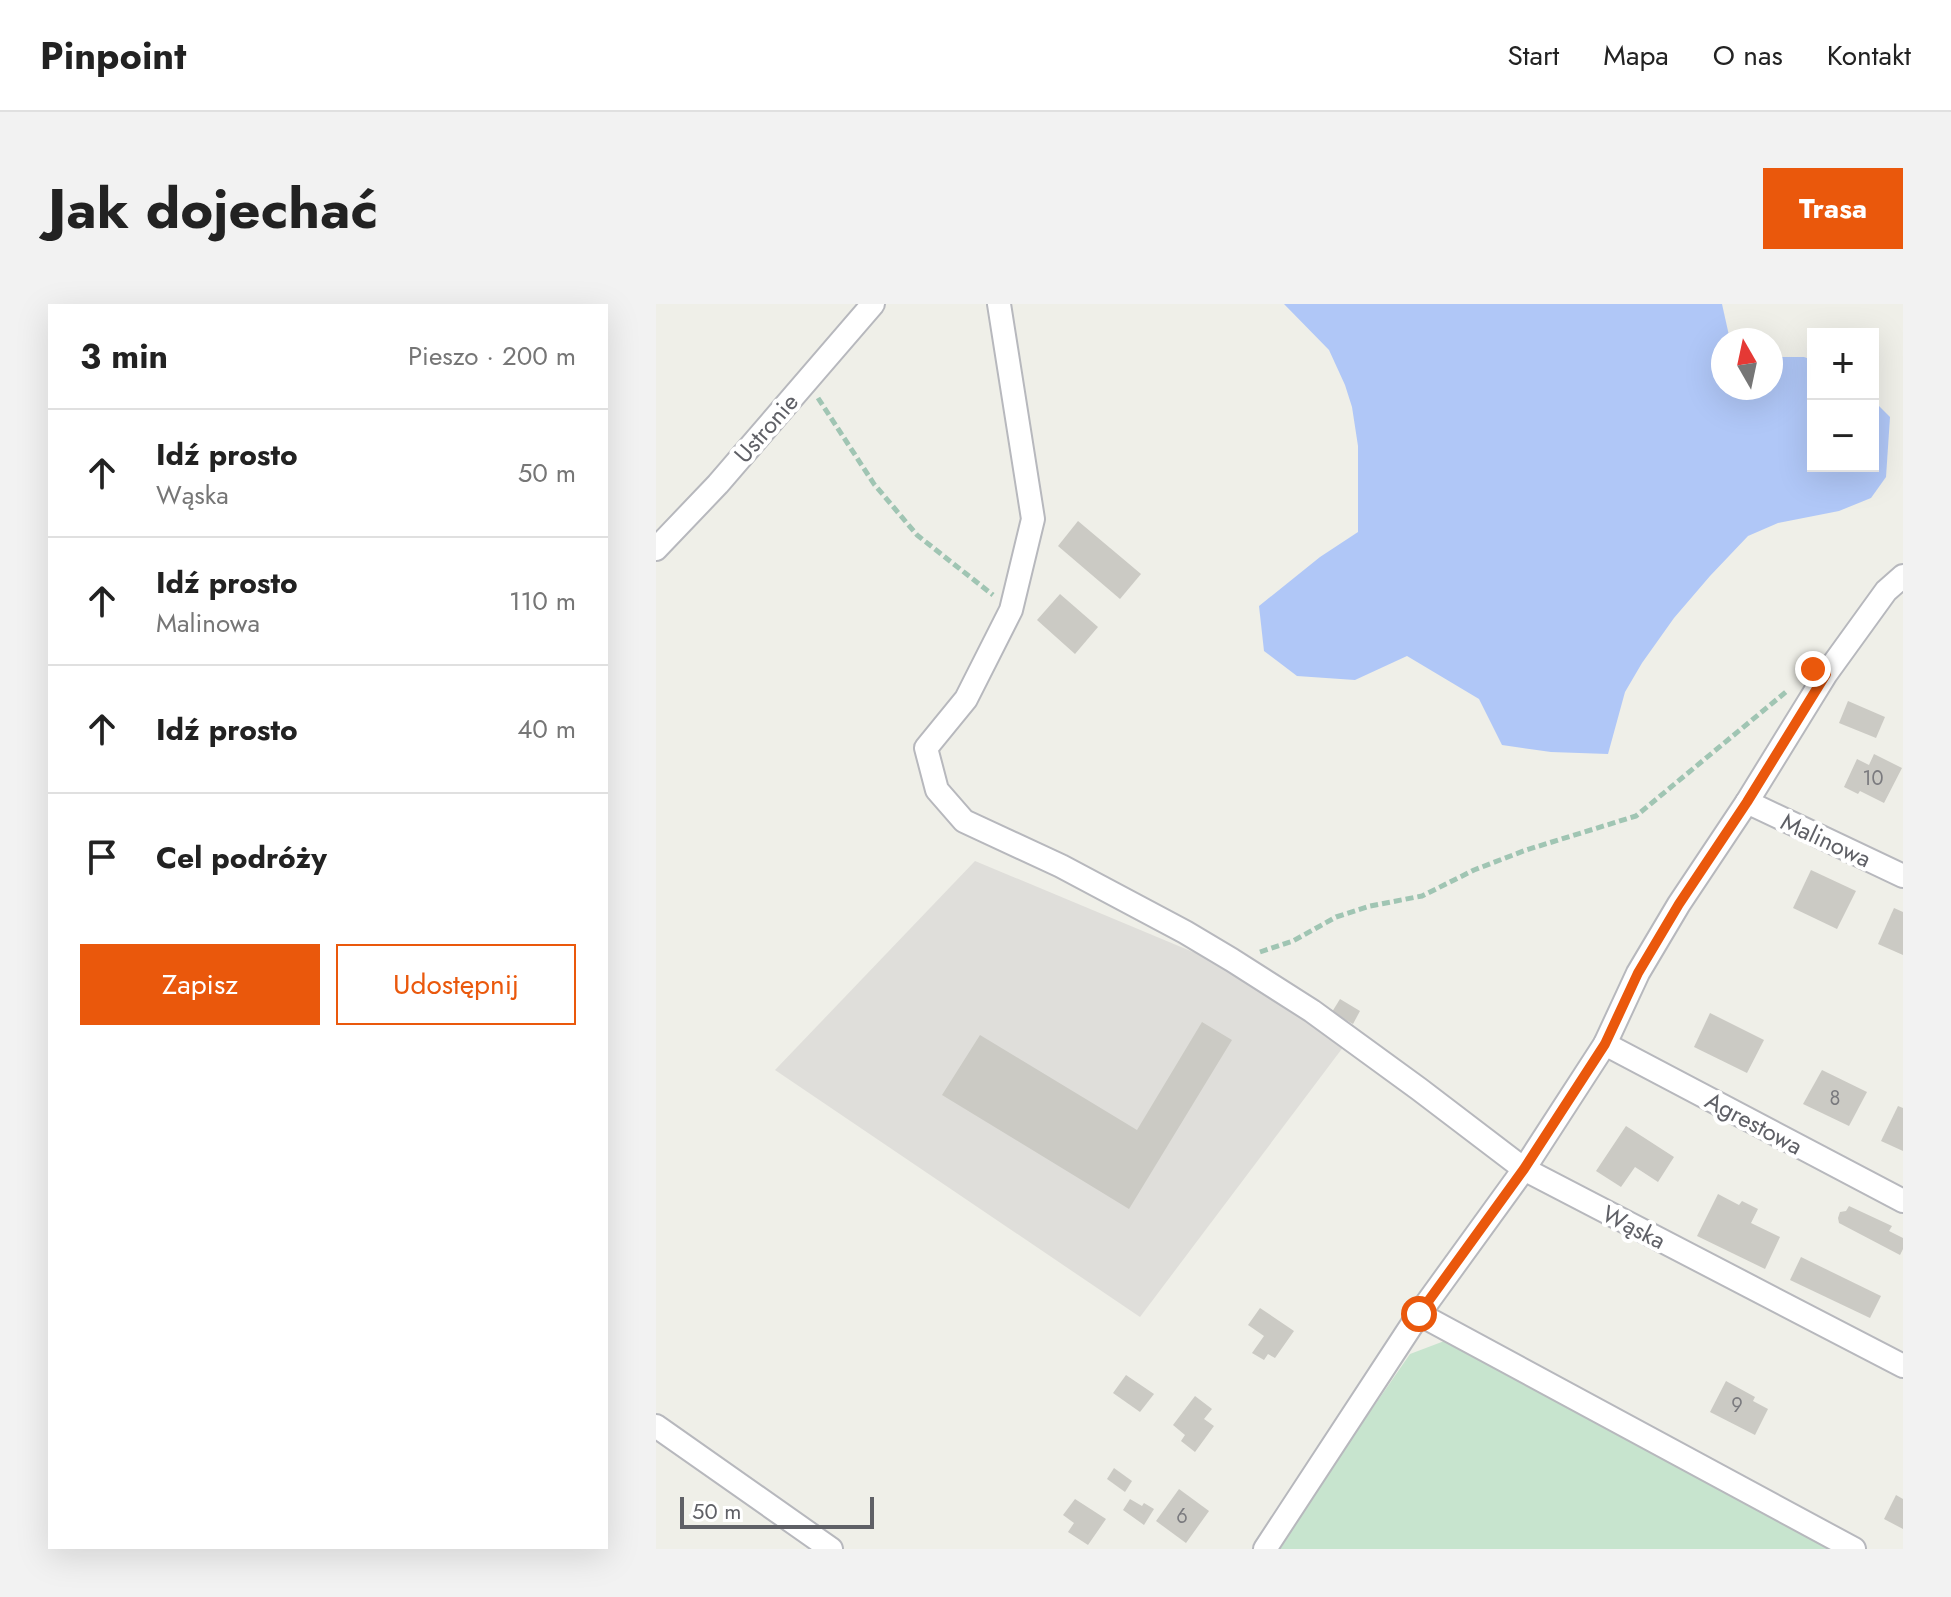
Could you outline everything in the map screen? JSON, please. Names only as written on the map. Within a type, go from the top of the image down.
[{"type":"street","name":"Ustronie","points":[[656,549],[718,484],[873,304]]},
{"type":"street","points":[[999,304],[1033,519],[1011,610]]},
{"type":"street","points":[[1265,1549],[1419,1314],[1524,1169],[1605,1044],[1638,973],[1679,904],[1826,674],[1886,591],[1903,576]]},
{"type":"street","name":"Wąska","points":[[1011,610],[966,699],[926,748],[937,790],[964,821],[1061,866],[1232,960],[1312,1011],[1524,1169],[1903,1366]]},
{"type":"street","name":"Malinowa","points":[[1747,802],[1903,876]]},
{"type":"street","name":"Agrestowa","points":[[1605,1044],[1903,1201]]},
{"type":"street","points":[[1419,1314],[1854,1549]]},
{"type":"street","points":[[656,1426],[831,1549]]},
{"type":"path","points":[[807,381],[874,484],[917,535],[1011,610]]},
{"type":"path","points":[[1232,960],[1293,941],[1336,917],[1370,906],[1422,896],[1474,870],[1526,850],[1636,816],[1790,688]]},
{"type":"shaded area","points":[[975,861],[1236,970],[1344,1046],[1140,1317],[775,1070]]},
{"type":"green space","points":[[1447,1340],[1834,1549],[1280,1549],[1311,1497],[1410,1354]]},
{"type":"water","points":[[1284,304],[1722,304],[1727,328],[1711,328],[1711,400],[1783,400],[1783,357],[1807,358],[1807,472],[1879,472],[1879,406],[1890,417],[1886,477],[1871,498],[1839,511],[1778,523],[1748,536],[1674,618],[1642,663],[1625,692],[1608,754],[1551,752],[1502,745],[1479,699],[1407,656],[1355,680],[1297,676],[1264,651],[1259,606],[1320,557],[1358,532],[1358,446],[1352,407],[1329,350]]},
{"type":"building","points":[[1078,521],[1141,574],[1120,599],[1058,546]]},
{"type":"building","points":[[1060,594],[1098,627],[1075,654],[1037,620]]},
{"type":"building","points":[[1848,701],[1885,717],[1876,738],[1839,723]]},
{"type":"building","points":[[1874,754],[1902,768],[1884,803],[1844,787],[1857,759],[1869,765]]},
{"type":"building","points":[[1811,870],[1856,891],[1837,929],[1793,908]]},
{"type":"building","points":[[1894,908],[1903,912],[1903,955],[1878,944]]},
{"type":"building","points":[[1340,999],[1360,1011],[1353,1024],[1332,1012]]},
{"type":"building","points":[[1710,1013],[1764,1040],[1747,1073],[1694,1047]]},
{"type":"building","points":[[1202,1022],[1232,1040],[1129,1209],[942,1095],[980,1035],[1137,1130]]},
{"type":"building","points":[[1822,1070],[1867,1092],[1849,1126],[1803,1104]]},
{"type":"building","points":[[1898,1106],[1903,1108],[1903,1151],[1881,1141]]},
{"type":"building","points":[[1626,1126],[1674,1157],[1658,1182],[1635,1167],[1621,1187],[1596,1171]]},
{"type":"building","points":[[1718,1194],[1739,1205],[1742,1201],[1758,1209],[1751,1223],[1780,1237],[1765,1269],[1697,1236]]},
{"type":"building","points":[[1849,1206],[1892,1226],[1889,1231],[1903,1238],[1900,1255],[1839,1223],[1840,1212],[1846,1211]]},
{"type":"building","points":[[1801,1257],[1881,1296],[1870,1318],[1790,1280]]},
{"type":"building","points":[[1260,1308],[1294,1331],[1275,1358],[1268,1354],[1264,1360],[1252,1353],[1264,1336],[1248,1325]]},
{"type":"building","points":[[1126,1375],[1154,1394],[1140,1412],[1113,1393]]},
{"type":"building","points":[[1726,1381],[1755,1397],[1753,1401],[1768,1409],[1755,1435],[1710,1412]]},
{"type":"building","points":[[1195,1396],[1212,1409],[1204,1419],[1214,1426],[1195,1452],[1181,1441],[1185,1435],[1173,1425]]},
{"type":"building","points":[[1114,1468],[1132,1481],[1125,1492],[1107,1479]]},
{"type":"building","points":[[1179,1489],[1209,1511],[1186,1543],[1156,1521]]},
{"type":"building","points":[[1896,1495],[1903,1499],[1903,1529],[1884,1519]]},
{"type":"building","points":[[1075,1499],[1106,1519],[1088,1545],[1068,1532],[1074,1523],[1063,1515]]},
{"type":"building","points":[[1130,1499],[1154,1509],[1144,1525],[1123,1510]]},
{"type":"route","points":[[1419,1314],[1524,1169],[1605,1044],[1638,973],[1679,904],[1826,674],[1813,669]]}]
